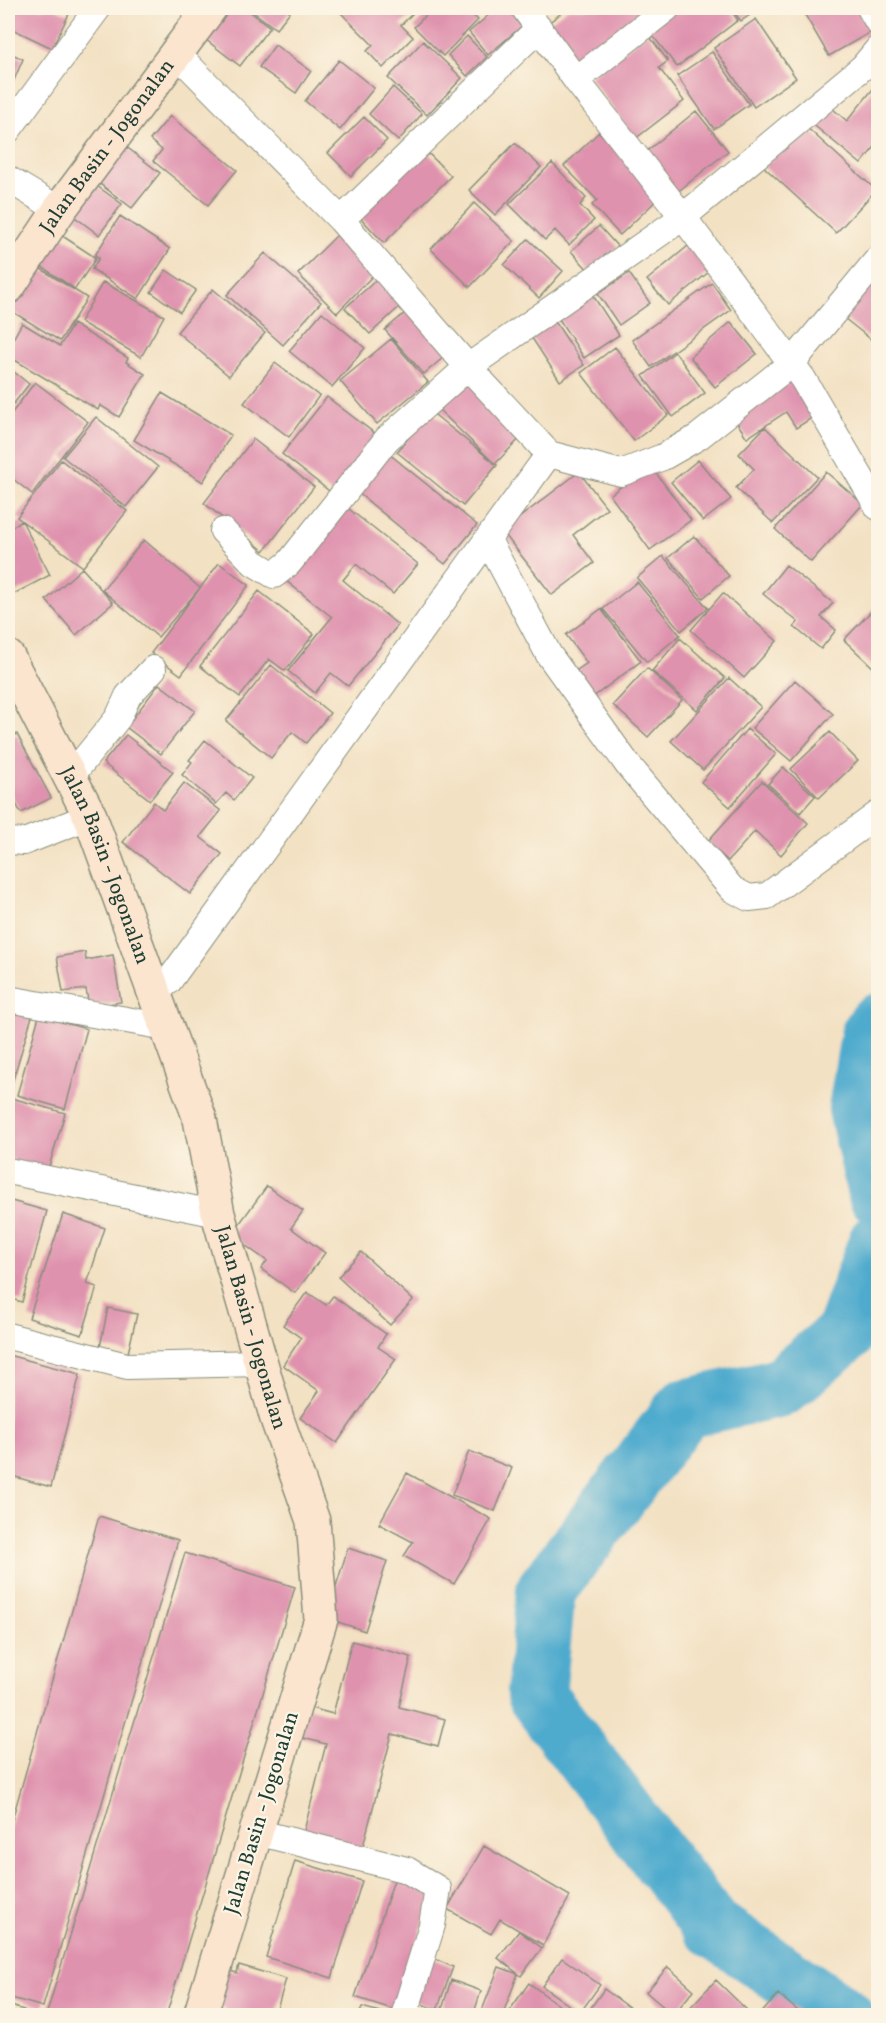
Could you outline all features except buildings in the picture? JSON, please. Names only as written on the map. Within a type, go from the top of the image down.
[{"type":"main road","name":"Jalan Basin - Jogonalan","points":[[8,287],[54,206],[210,8]]},
{"type":"main road","name":"Jalan Basin - Jogonalan","points":[[8,657],[90,816],[161,987],[166,1027],[200,1119],[218,1214],[277,1419],[313,1521],[321,1619],[200,2016]]},
{"type":"street","points":[[8,130],[98,8]]},
{"type":"street","points":[[576,80],[667,8]]},
{"type":"street","points":[[870,8],[879,22]]},
{"type":"street","points":[[342,220],[531,18],[804,379],[875,489]]},
{"type":"street","points":[[176,53],[342,220],[468,367],[549,454],[621,473],[663,457],[698,437],[792,363],[879,259]]},
{"type":"street","points":[[223,531],[254,562],[274,575],[288,563],[387,439],[468,367],[683,217],[873,64]]},
{"type":"street","points":[[8,179],[54,206]]},
{"type":"street","points":[[161,987],[195,944],[549,454]]},
{"type":"street","points":[[488,540],[549,656],[628,765],[732,890],[749,898],[766,896],[879,814]]},
{"type":"street","points":[[70,777],[118,718],[128,696],[153,669]]},
{"type":"street","points":[[8,841],[24,842],[90,816]]},
{"type":"street","points":[[8,999],[166,1027]]},
{"type":"street","points":[[8,1171],[218,1214]]},
{"type":"street","points":[[8,1336],[127,1366],[261,1363]]},
{"type":"street","points":[[256,1832],[407,1870],[438,1889],[432,1925],[404,2016]]},
{"type":"waterway","points":[[878,1023],[870,1036],[858,1109],[878,1195]]},
{"type":"waterway","points":[[844,2016],[711,1926],[536,1695],[546,1590],[684,1409],[781,1387],[844,1335],[878,1242]]}]
